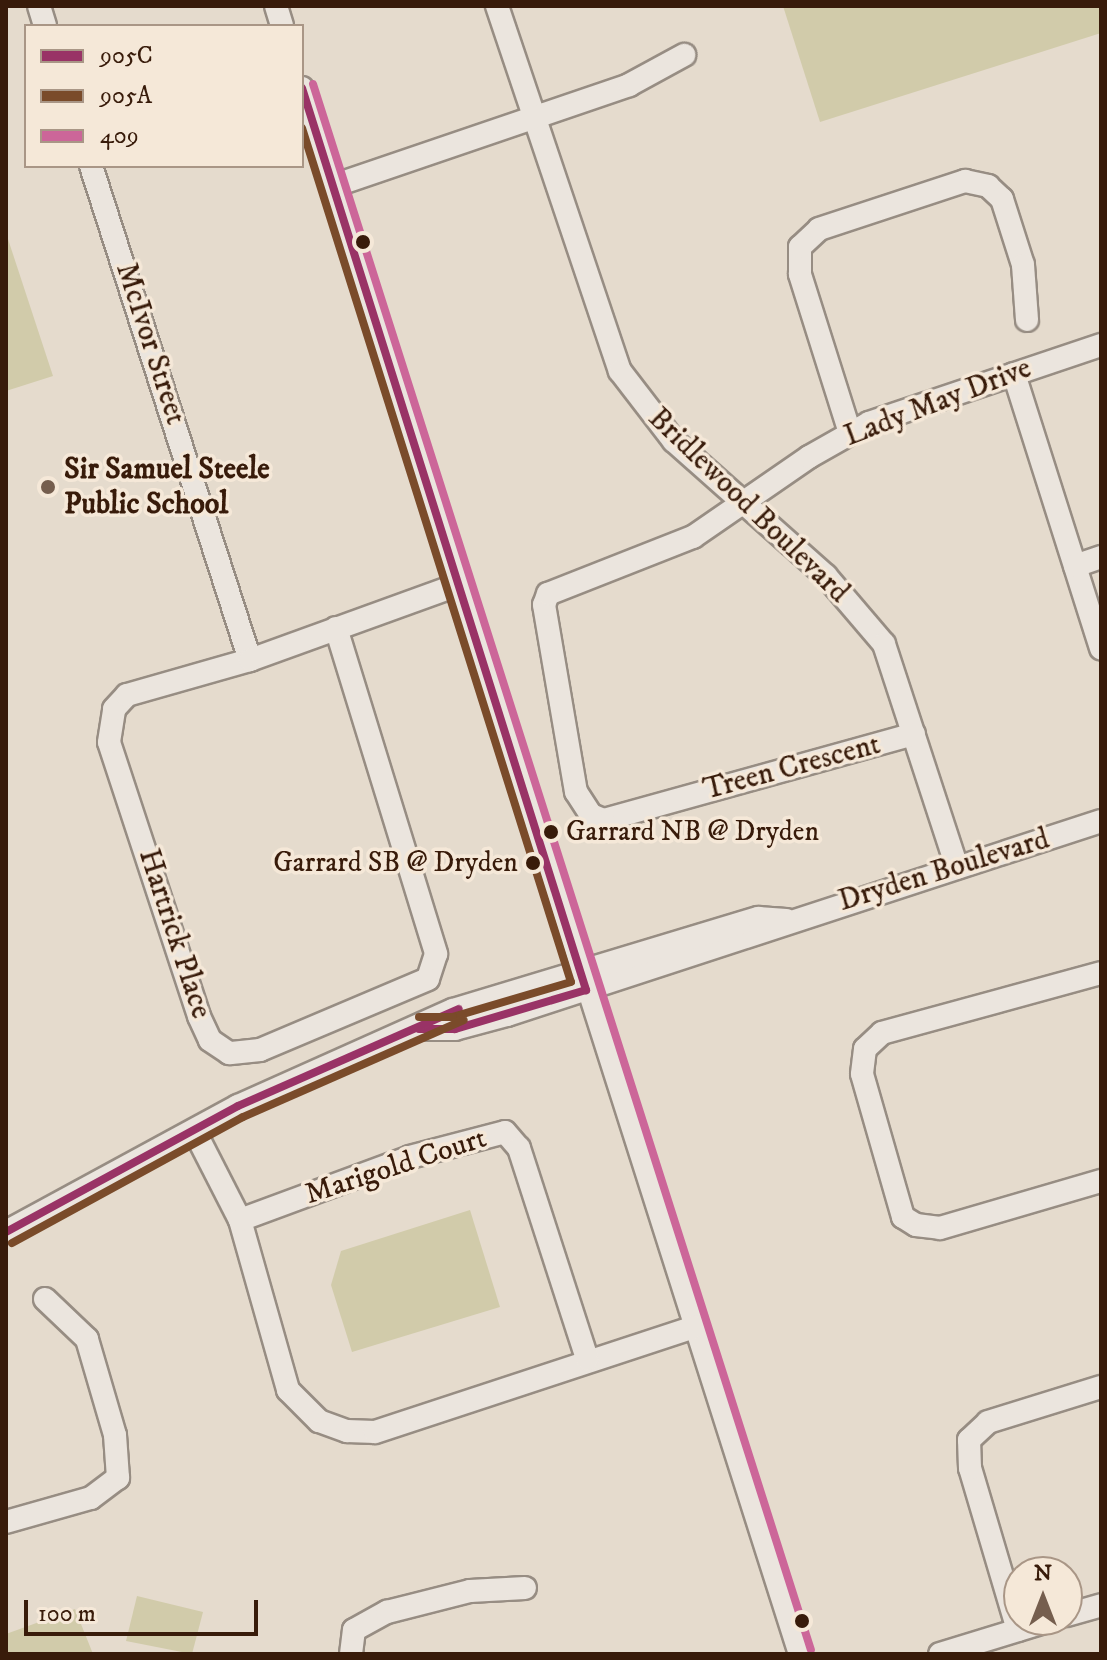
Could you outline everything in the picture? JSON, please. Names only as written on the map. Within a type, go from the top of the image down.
[{"type":"street","name":"Bridlewood Boulevard","points":[[497,6],[620,371],[674,441],[826,576],[884,644],[957,867]]},
{"type":"street","points":[[333,186],[629,85],[684,55]]},
{"type":"street","points":[[304,94],[800,1654]]},
{"type":"street","name":"McIvor Street","points":[[92,168],[250,660]]},
{"type":"street","points":[[850,433],[800,274],[800,247],[819,229],[965,181],[988,186],[1002,199],[1023,265],[1027,320]]},
{"type":"street","name":"Lady May Drive","points":[[743,503],[850,433],[944,394],[1101,345]]},
{"type":"street","points":[[1014,374],[1101,649]]},
{"type":"street","name":"Treen Crescent","points":[[743,503],[693,537],[548,594],[544,605],[558,667],[563,734],[582,805],[591,815],[612,820],[914,734]]},
{"type":"street","points":[[1075,566],[1101,557]]},
{"type":"street","name":"Hartrick Place","points":[[336,628],[436,954],[428,979],[260,1050],[229,1053],[210,1040],[199,1016],[109,742],[114,709],[127,695],[250,660],[336,628],[460,584]]},
{"type":"street","name":"Dryden Boulevard","points":[[6,1232],[238,1106],[419,1029],[455,1029],[758,918],[786,920],[1101,821]]},
{"type":"street","points":[[1101,973],[882,1033],[865,1049],[862,1074],[903,1217],[916,1225],[940,1228],[1101,1181]]},
{"type":"street","points":[[195,1132],[240,1220],[288,1390],[319,1421],[347,1431],[375,1432],[587,1359],[694,1327]]},
{"type":"street","name":"Marigold Court","points":[[240,1220],[410,1157],[505,1132],[519,1148],[587,1359]]},
{"type":"street","points":[[6,1522],[91,1498],[118,1478],[115,1435],[87,1339],[45,1299]]},
{"type":"street","points":[[1003,1579],[970,1468],[969,1440],[988,1422],[1101,1387]]},
{"type":"street","points":[[351,1654],[354,1630],[387,1612],[470,1591],[525,1588]]},
{"type":"street","points":[[940,1654],[1003,1635]]},
{"type":"shaded area","points":[[783,6],[1101,6],[1101,33],[820,122]]},
{"type":"shaded area","points":[[6,233],[53,376],[6,391]]},
{"type":"shaded area","points":[[470,1210],[500,1307],[352,1352],[331,1285],[341,1251]]},
{"type":"shaded area","points":[[137,1596],[203,1612],[192,1654],[126,1641]]},
{"type":"shaded area","points":[[75,1609],[93,1654],[6,1654],[6,1634]]},
{"type":"transit line","name":"409","points":[[313,84],[811,1650]]},
{"type":"transit line","name":"905C","points":[[304,94],[586,990],[455,1029],[419,1029]]},
{"type":"transit line","name":"905A","points":[[304,134],[571,982],[453,1017],[419,1017]]},
{"type":"transit line","name":"905C","points":[[6,1232],[238,1106],[459,1009]]},
{"type":"transit line","name":"905A","points":[[12,1243],[243,1117],[464,1020]]},
{"type":"place","name":"Sir Samuel Steele Public School","points":[[48,487]]},
{"type":"place","name":"Garrard NB @ Dryden","points":[[551,832]]},
{"type":"place","name":"Garrard SB @ Dryden","points":[[533,863]]}]
